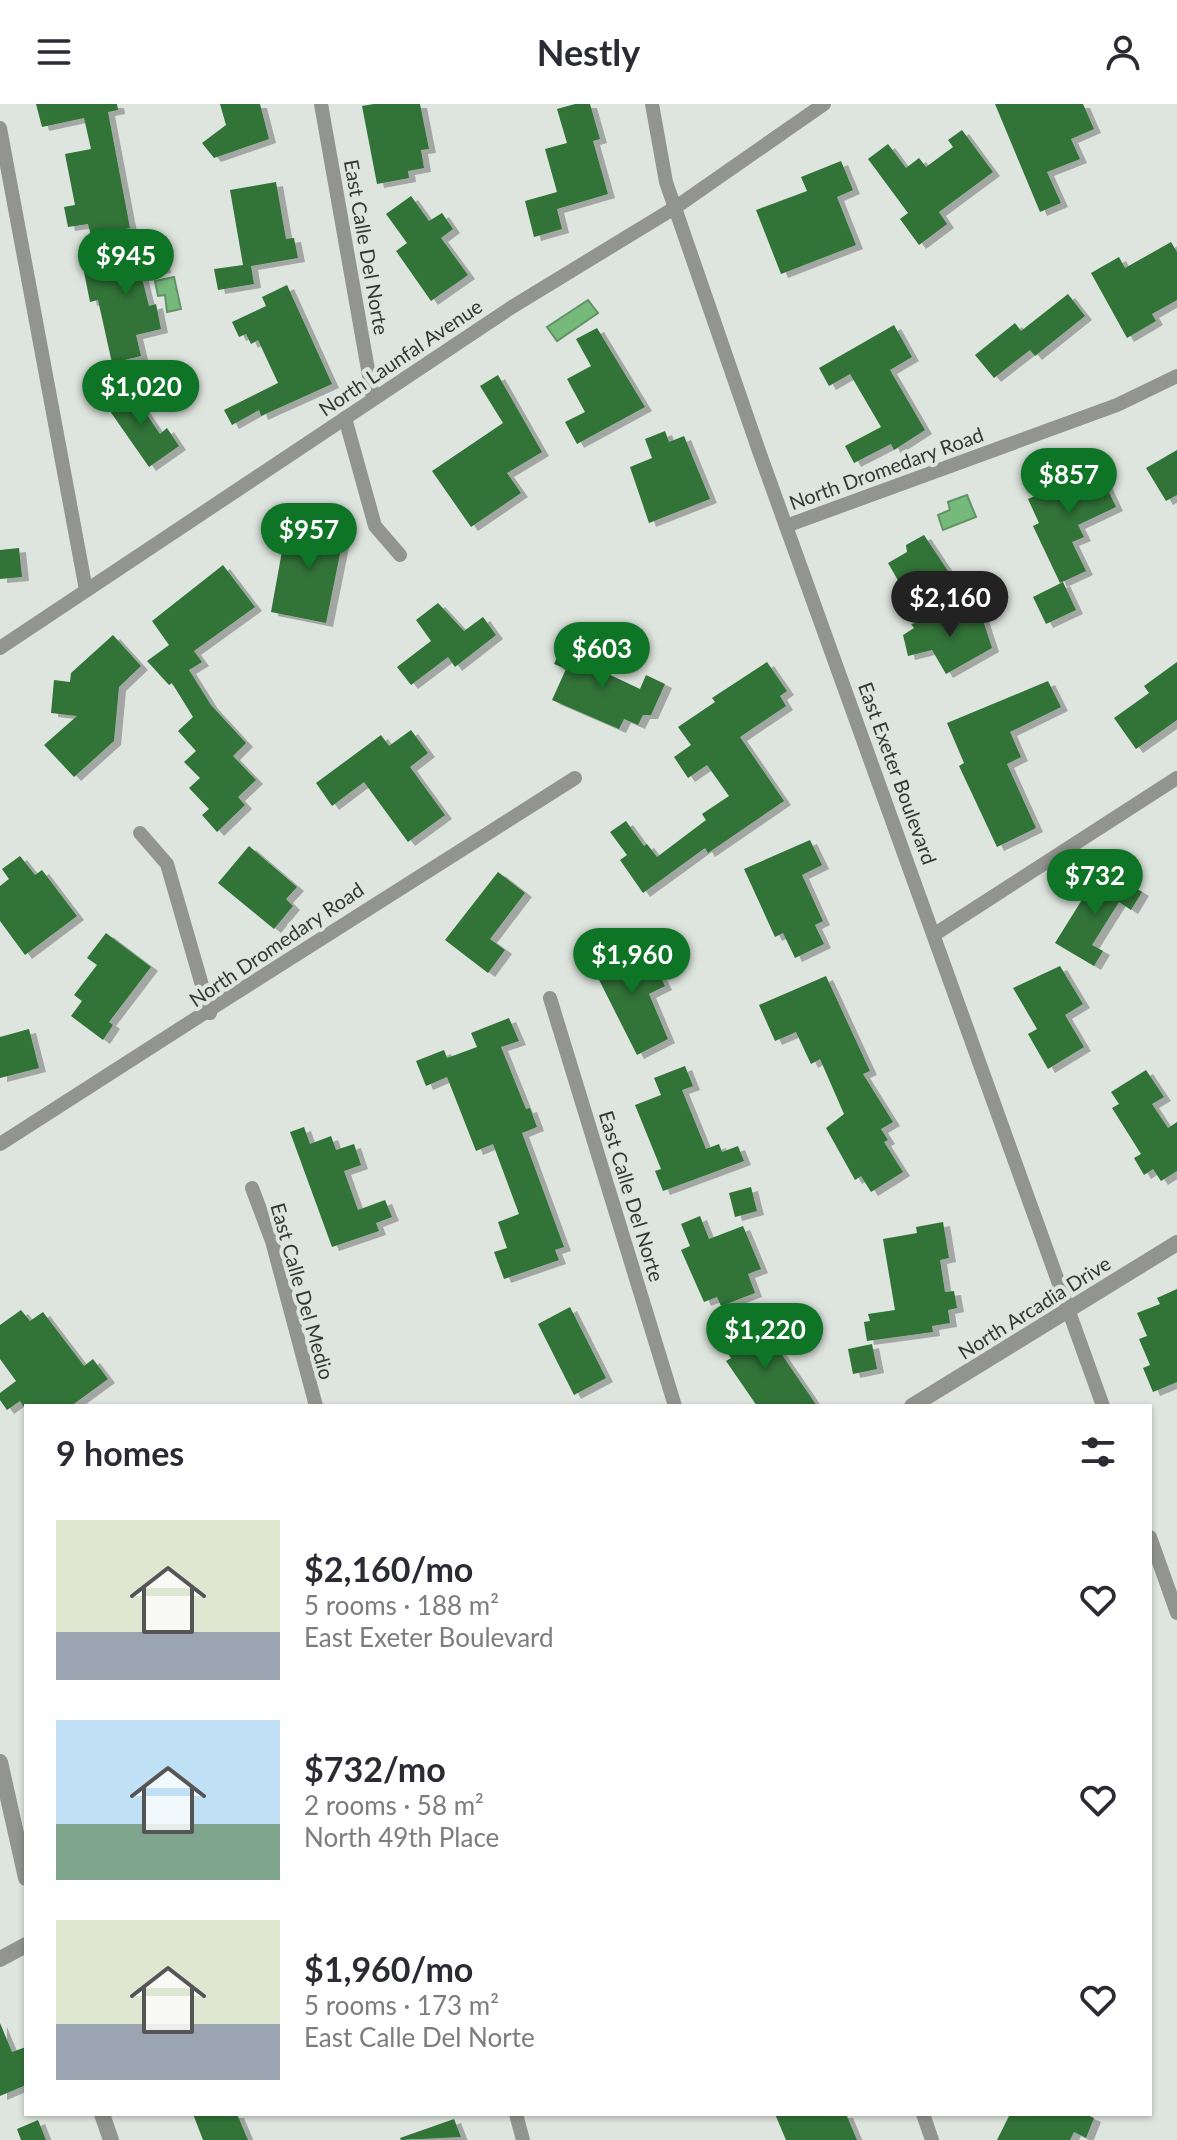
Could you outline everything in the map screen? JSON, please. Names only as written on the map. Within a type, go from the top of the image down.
[{"type":"street","name":"East Calle Del Norte","points":[[321,104],[373,398]]},
{"type":"street","name":"East Exeter Boulevard","points":[[652,104],[666,182],[786,526],[1102,1404]]},
{"type":"street","name":"North Launfal Avenue","points":[[0,648],[373,398],[676,207],[824,104]]},
{"type":"street","points":[[0,128],[86,590]]},
{"type":"street","name":"North Dromedary Road","points":[[786,526],[1117,405],[1177,376]]},
{"type":"street","points":[[345,418],[375,526],[400,555]]},
{"type":"street","name":"North Dromedary Road","points":[[0,1144],[210,1013],[351,917],[575,778]]},
{"type":"street","points":[[935,934],[1177,778]]},
{"type":"street","points":[[140,833],[167,864],[210,1013]]},
{"type":"street","name":"East Calle Del Norte","points":[[550,998],[674,1404]]},
{"type":"street","name":"East Calle Del Medio","points":[[252,1188],[272,1241],[315,1404]]},
{"type":"street","name":"North Arcadia Drive","points":[[915,1404],[1177,1243]]},
{"type":"street","points":[[1152,1543],[1177,1613]]},
{"type":"street","points":[[0,1762],[24,1869]]},
{"type":"street","points":[[0,1959],[24,1946]]},
{"type":"street","points":[[103,2116],[111,2140]]},
{"type":"street","points":[[517,2116],[523,2140]]},
{"type":"street","points":[[924,2116],[932,2140]]},
{"type":"shaded area","points":[[174,277],[181,309],[167,312],[165,295],[158,296],[155,281]]},
{"type":"shaded area","points":[[588,300],[598,313],[557,341],[547,327]]},
{"type":"shaded area","points":[[164,361],[171,361],[174,373],[168,390],[160,392],[154,381],[161,375]]},
{"type":"shaded area","points":[[967,495],[976,517],[943,530],[938,515],[950,510],[948,502]]},
{"type":"building","points":[[36,104],[117,104],[118,110],[108,112],[130,228],[91,236],[88,224],[68,227],[64,207],[75,205],[65,154],[91,149],[84,118],[42,127]]},
{"type":"building","points":[[220,104],[260,104],[269,139],[214,158],[202,143],[226,125]]},
{"type":"building","points":[[420,104],[429,149],[421,150],[424,168],[408,171],[409,178],[377,184],[362,106]]},
{"type":"building","points":[[590,104],[600,139],[593,141],[608,194],[557,209],[562,229],[534,237],[525,201],[557,192],[545,149],[567,143],[557,109]]},
{"type":"building","points":[[995,104],[1083,104],[1094,129],[1071,139],[1080,159],[1047,172],[1061,203],[1040,212]]},
{"type":"building","points":[[962,130],[993,172],[939,212],[947,224],[919,245],[900,219],[908,213],[868,159],[888,144],[906,168],[919,158],[926,167],[953,147],[948,140]]},
{"type":"building","points":[[841,161],[853,190],[837,197],[856,245],[781,274],[756,210],[807,191],[801,177]]},
{"type":"building","points":[[276,182],[286,239],[294,238],[298,258],[251,266],[254,284],[218,290],[214,269],[243,265],[230,190]]},
{"type":"building","points":[[411,196],[429,221],[442,213],[453,229],[441,238],[468,275],[431,301],[396,251],[407,243],[386,214]]},
{"type":"building","points":[[157,235],[164,269],[141,274],[149,306],[156,304],[161,329],[136,335],[141,356],[112,363],[98,300],[90,302],[83,267],[129,258],[126,242]]},
{"type":"building","points":[[1171,242],[1177,252],[1177,300],[1152,314],[1156,321],[1127,338],[1091,273],[1119,257],[1125,268]]},
{"type":"building","points":[[287,285],[332,384],[261,416],[259,410],[232,425],[224,410],[278,383],[258,340],[251,344],[246,334],[239,337],[232,322],[266,306],[262,297]]},
{"type":"building","points":[[1068,294],[1085,316],[1035,356],[1030,350],[994,378],[975,355],[1015,323],[1021,331]]},
{"type":"building","points":[[894,325],[912,357],[890,370],[925,430],[894,450],[891,444],[854,463],[845,446],[881,427],[850,374],[829,386],[819,368]]},
{"type":"building","points":[[597,328],[645,407],[577,444],[565,422],[585,412],[567,379],[591,366],[576,339]]},
{"type":"building","points":[[498,375],[542,452],[507,473],[521,493],[471,527],[432,471],[503,423],[480,386]]},
{"type":"building","points":[[129,388],[160,434],[167,428],[179,446],[149,467],[105,404]]},
{"type":"building","points":[[665,431],[669,442],[684,436],[710,499],[649,523],[630,467],[652,458],[645,439]]},
{"type":"building","points":[[1177,450],[1177,495],[1166,501],[1146,468]]},
{"type":"building","points":[[1095,462],[1116,507],[1078,525],[1084,537],[1072,542],[1086,571],[1060,583],[1033,526],[1039,523],[1028,499],[1042,493],[1040,488]]},
{"type":"building","points":[[310,512],[339,518],[336,533],[344,534],[326,623],[271,612],[284,540],[304,544]]},
{"type":"building","points":[[924,535],[958,586],[915,610],[888,563],[907,552],[906,545]]},
{"type":"building","points":[[19,548],[22,577],[0,579],[0,550]]},
{"type":"building","points":[[223,565],[255,607],[194,651],[202,662],[189,670],[211,705],[246,743],[233,756],[256,780],[238,797],[245,805],[217,832],[202,815],[209,809],[189,788],[200,778],[184,762],[196,751],[178,731],[193,717],[172,683],[169,685],[147,661],[169,645],[152,621]]},
{"type":"building","points":[[1063,582],[1076,610],[1046,624],[1033,597]]},
{"type":"building","points":[[438,603],[464,631],[483,617],[496,635],[455,667],[448,657],[411,685],[397,667],[431,641],[416,620]]},
{"type":"building","points":[[979,608],[992,648],[946,674],[932,650],[908,656],[903,635],[914,628],[911,624]]},
{"type":"building","points":[[113,635],[141,666],[119,687],[114,741],[74,777],[44,745],[77,716],[51,713],[54,680],[70,682],[71,673]]},
{"type":"building","points":[[565,640],[594,654],[589,665],[640,689],[646,675],[665,684],[651,715],[643,715],[638,725],[624,719],[619,729],[552,700],[566,669],[554,664]]},
{"type":"building","points":[[767,662],[787,691],[780,696],[786,706],[740,737],[784,801],[708,853],[705,848],[643,893],[620,860],[627,855],[610,832],[626,821],[644,846],[647,844],[657,857],[706,820],[702,814],[729,796],[707,765],[688,778],[674,757],[691,745],[678,727],[715,702],[712,698]]},
{"type":"building","points":[[1177,662],[1177,720],[1136,749],[1114,718],[1149,693],[1144,686]]},
{"type":"building","points":[[1048,681],[1061,707],[1010,732],[1021,757],[1007,764],[1036,828],[997,847],[959,766],[964,763],[947,723]]},
{"type":"building","points":[[411,730],[428,753],[410,767],[445,815],[408,842],[364,782],[332,806],[316,783],[381,735],[389,746]]},
{"type":"building","points":[[810,840],[822,865],[802,875],[823,921],[815,925],[824,944],[795,958],[783,933],[775,937],[744,869]]},
{"type":"building","points":[[249,846],[297,887],[286,899],[293,906],[274,929],[218,883]]},
{"type":"building","points":[[20,856],[35,875],[42,870],[77,916],[25,955],[0,921],[0,886],[9,879],[2,869]]},
{"type":"building","points":[[498,872],[525,893],[490,939],[505,950],[488,973],[445,940]]},
{"type":"building","points":[[1098,874],[1117,885],[1121,879],[1142,892],[1131,910],[1119,902],[1092,945],[1103,951],[1094,966],[1055,943]]},
{"type":"building","points":[[106,933],[151,967],[109,1022],[113,1025],[103,1040],[71,1016],[82,1001],[74,995],[97,965],[87,958]]},
{"type":"building","points":[[616,944],[625,962],[641,953],[649,969],[655,966],[665,986],[649,994],[668,1039],[637,1055],[588,958]]},
{"type":"building","points":[[1060,966],[1083,1004],[1065,1015],[1084,1047],[1048,1069],[1028,1034],[1037,1029],[1013,988]]},
{"type":"building","points":[[826,976],[870,1071],[863,1074],[893,1122],[881,1129],[888,1140],[884,1142],[903,1172],[871,1192],[861,1176],[855,1180],[826,1128],[844,1114],[820,1059],[811,1064],[796,1032],[775,1041],[759,1005]]},
{"type":"building","points":[[509,1018],[519,1041],[501,1047],[526,1109],[530,1108],[537,1127],[522,1133],[564,1247],[555,1250],[559,1260],[504,1279],[494,1252],[507,1248],[498,1222],[519,1214],[493,1144],[476,1151],[447,1077],[426,1086],[416,1061],[444,1050],[447,1058],[477,1047],[471,1033]]},
{"type":"building","points":[[29,1029],[39,1068],[0,1078],[0,1037]]},
{"type":"building","points":[[685,1066],[693,1086],[682,1090],[706,1149],[719,1144],[722,1152],[738,1146],[744,1161],[663,1191],[655,1171],[661,1169],[635,1105],[661,1095],[654,1078]]},
{"type":"building","points":[[1146,1070],[1164,1097],[1152,1104],[1168,1128],[1177,1122],[1177,1171],[1161,1181],[1153,1169],[1144,1175],[1134,1158],[1141,1154],[1112,1108],[1119,1104],[1111,1092]]},
{"type":"building","points":[[304,1127],[310,1144],[331,1136],[336,1150],[354,1144],[361,1165],[344,1171],[358,1210],[385,1200],[392,1217],[376,1223],[379,1231],[332,1247],[290,1132]]},
{"type":"building","points":[[751,1187],[757,1211],[735,1217],[729,1193]]},
{"type":"building","points":[[700,1216],[709,1239],[743,1226],[761,1269],[748,1274],[755,1293],[721,1306],[717,1297],[704,1302],[681,1250],[690,1246],[681,1224]]},
{"type":"building","points":[[943,1222],[949,1258],[940,1260],[945,1292],[954,1291],[957,1308],[948,1310],[950,1323],[932,1326],[933,1332],[867,1341],[864,1322],[870,1321],[868,1314],[895,1310],[883,1239],[917,1233],[916,1227]]},
{"type":"building","points":[[1177,1289],[1177,1382],[1153,1392],[1143,1368],[1150,1365],[1139,1339],[1147,1336],[1137,1313],[1160,1304],[1157,1298]]},
{"type":"building","points":[[570,1307],[606,1378],[574,1395],[538,1324]]},
{"type":"building","points":[[21,1310],[30,1321],[43,1312],[84,1366],[93,1359],[108,1379],[74,1404],[23,1406],[20,1401],[7,1410],[0,1400],[0,1393],[16,1381],[0,1359],[0,1325]]},
{"type":"building","points":[[743,1327],[752,1339],[765,1330],[816,1404],[756,1404],[726,1361],[731,1358],[720,1343]]},
{"type":"building","points":[[872,1344],[877,1369],[853,1374],[848,1349]]},
{"type":"building","points":[[0,2023],[12,2052],[24,2048],[24,2086],[0,2096]]},
{"type":"building","points":[[194,2116],[238,2116],[248,2140],[203,2140]]},
{"type":"building","points":[[776,2116],[847,2116],[857,2140],[786,2140]]},
{"type":"building","points":[[1009,2116],[1094,2118],[1086,2138],[1074,2132],[1070,2140],[997,2140]]},
{"type":"building","points":[[454,2119],[461,2137],[400,2138]]},
{"type":"building","points":[[38,2120],[46,2140],[21,2140],[17,2129]]}]
